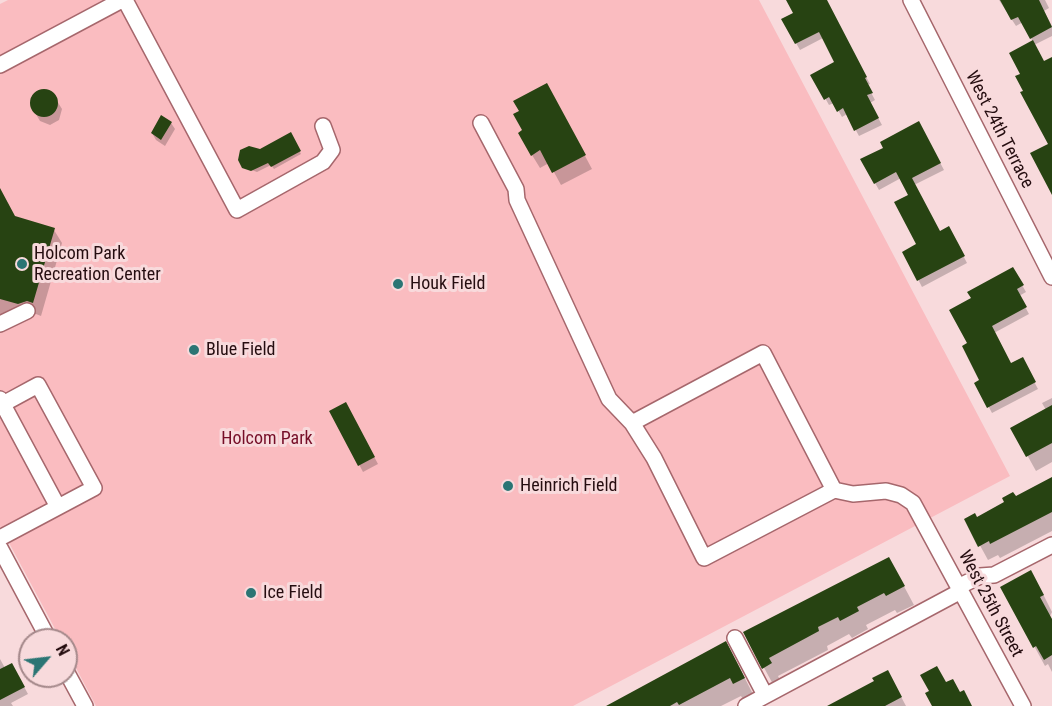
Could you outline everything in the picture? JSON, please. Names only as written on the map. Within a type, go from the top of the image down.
[{"type":"street","points":[[0,65],[124,0],[237,210],[322,162],[332,150],[323,126]]},
{"type":"street","name":"West 24th Terrace","points":[[911,0],[1052,277]]},
{"type":"street","points":[[481,123],[516,189],[517,200],[609,399],[632,423],[674,496],[704,558],[834,490],[763,353],[632,423]]},
{"type":"street","points":[[0,324],[27,310]]},
{"type":"street","points":[[0,538],[94,488],[38,385],[1,402],[58,507]]},
{"type":"street","name":"West 25th Street","points":[[834,490],[853,494],[886,491],[901,495],[913,503],[1023,706]]},
{"type":"street","points":[[746,706],[980,576],[994,575],[1052,545]]},
{"type":"street","points":[[0,548],[43,628]]},
{"type":"street","points":[[735,638],[765,695]]},
{"type":"street","points":[[75,688],[85,706]]},
{"type":"green space","name":"Holcom Park","points":[[8,0],[759,0],[1010,476],[573,706],[96,706],[78,672],[78,628],[55,628],[0,526],[0,4]]},
{"type":"building","points":[[786,0],[827,0],[867,77],[865,78],[873,93],[867,95],[879,118],[854,131],[843,108],[837,112],[829,97],[824,100],[810,75],[834,62],[819,32],[795,44],[781,19],[793,13]]},
{"type":"building","points":[[1000,0],[1039,0],[1052,27],[1030,39],[1018,17],[1011,20]]},
{"type":"building","points":[[1033,40],[1044,61],[1052,57],[1052,195],[1030,153],[1048,144],[1020,92],[1023,91],[1015,76],[1020,74],[1009,53]]},
{"type":"building","points":[[547,83],[586,155],[552,173],[540,150],[531,156],[518,133],[522,130],[513,114],[519,111],[513,101]]},
{"type":"building","points":[[44,89],[54,93],[58,103],[54,113],[44,117],[34,113],[30,103],[34,93]]},
{"type":"building","points":[[161,115],[172,122],[161,140],[151,133]]},
{"type":"building","points":[[919,121],[941,163],[912,178],[940,231],[949,226],[965,256],[917,281],[902,252],[916,244],[894,202],[908,195],[896,172],[874,184],[860,159],[883,148],[880,142]]},
{"type":"building","points":[[291,132],[301,151],[271,167],[268,163],[251,171],[242,168],[238,160],[240,150],[249,146],[260,149]]},
{"type":"building","name":"Holcom Park Recreation Center","points":[[0,188],[15,216],[55,228],[33,303],[27,301],[18,304],[0,299]]},
{"type":"building","points":[[1013,267],[1024,285],[1017,289],[1027,307],[992,326],[1011,363],[1023,357],[1036,382],[987,408],[974,383],[979,380],[962,346],[967,343],[949,310],[971,298],[967,292]]},
{"type":"building","points":[[346,402],[375,457],[358,466],[329,411]]},
{"type":"building","points":[[1052,405],[1052,443],[1026,457],[1010,428]]},
{"type":"building","points":[[1052,477],[1052,512],[990,544],[989,541],[978,547],[964,519],[975,513],[977,517],[1004,502],[1002,498],[1013,492],[1016,496]]},
{"type":"building","points":[[889,557],[905,586],[886,596],[884,593],[857,607],[859,611],[840,621],[838,617],[818,627],[819,631],[769,658],[772,663],[762,669],[743,632]]},
{"type":"building","points":[[1031,570],[1044,595],[1040,597],[1052,619],[1052,655],[1044,660],[1036,646],[1033,648],[1000,587]]},
{"type":"building","points":[[726,641],[745,678],[733,684],[730,678],[679,705],[677,702],[670,706],[606,706]]},
{"type":"building","points":[[12,663],[18,674],[18,688],[23,688],[0,700],[0,669]]},
{"type":"building","points":[[937,666],[946,682],[953,679],[960,692],[964,690],[972,706],[932,706],[925,693],[929,691],[920,675]]},
{"type":"building","points":[[888,670],[902,697],[885,706],[827,706],[874,681],[872,678]]},
{"type":"place","name":"Holcom Park Recreation Center","points":[[22,264]]},
{"type":"place","name":"Houk Field","points":[[398,284]]},
{"type":"place","name":"Blue Field","points":[[194,350]]},
{"type":"place","name":"Heinrich Field","points":[[508,486]]},
{"type":"place","name":"Ice Field","points":[[251,593]]}]
